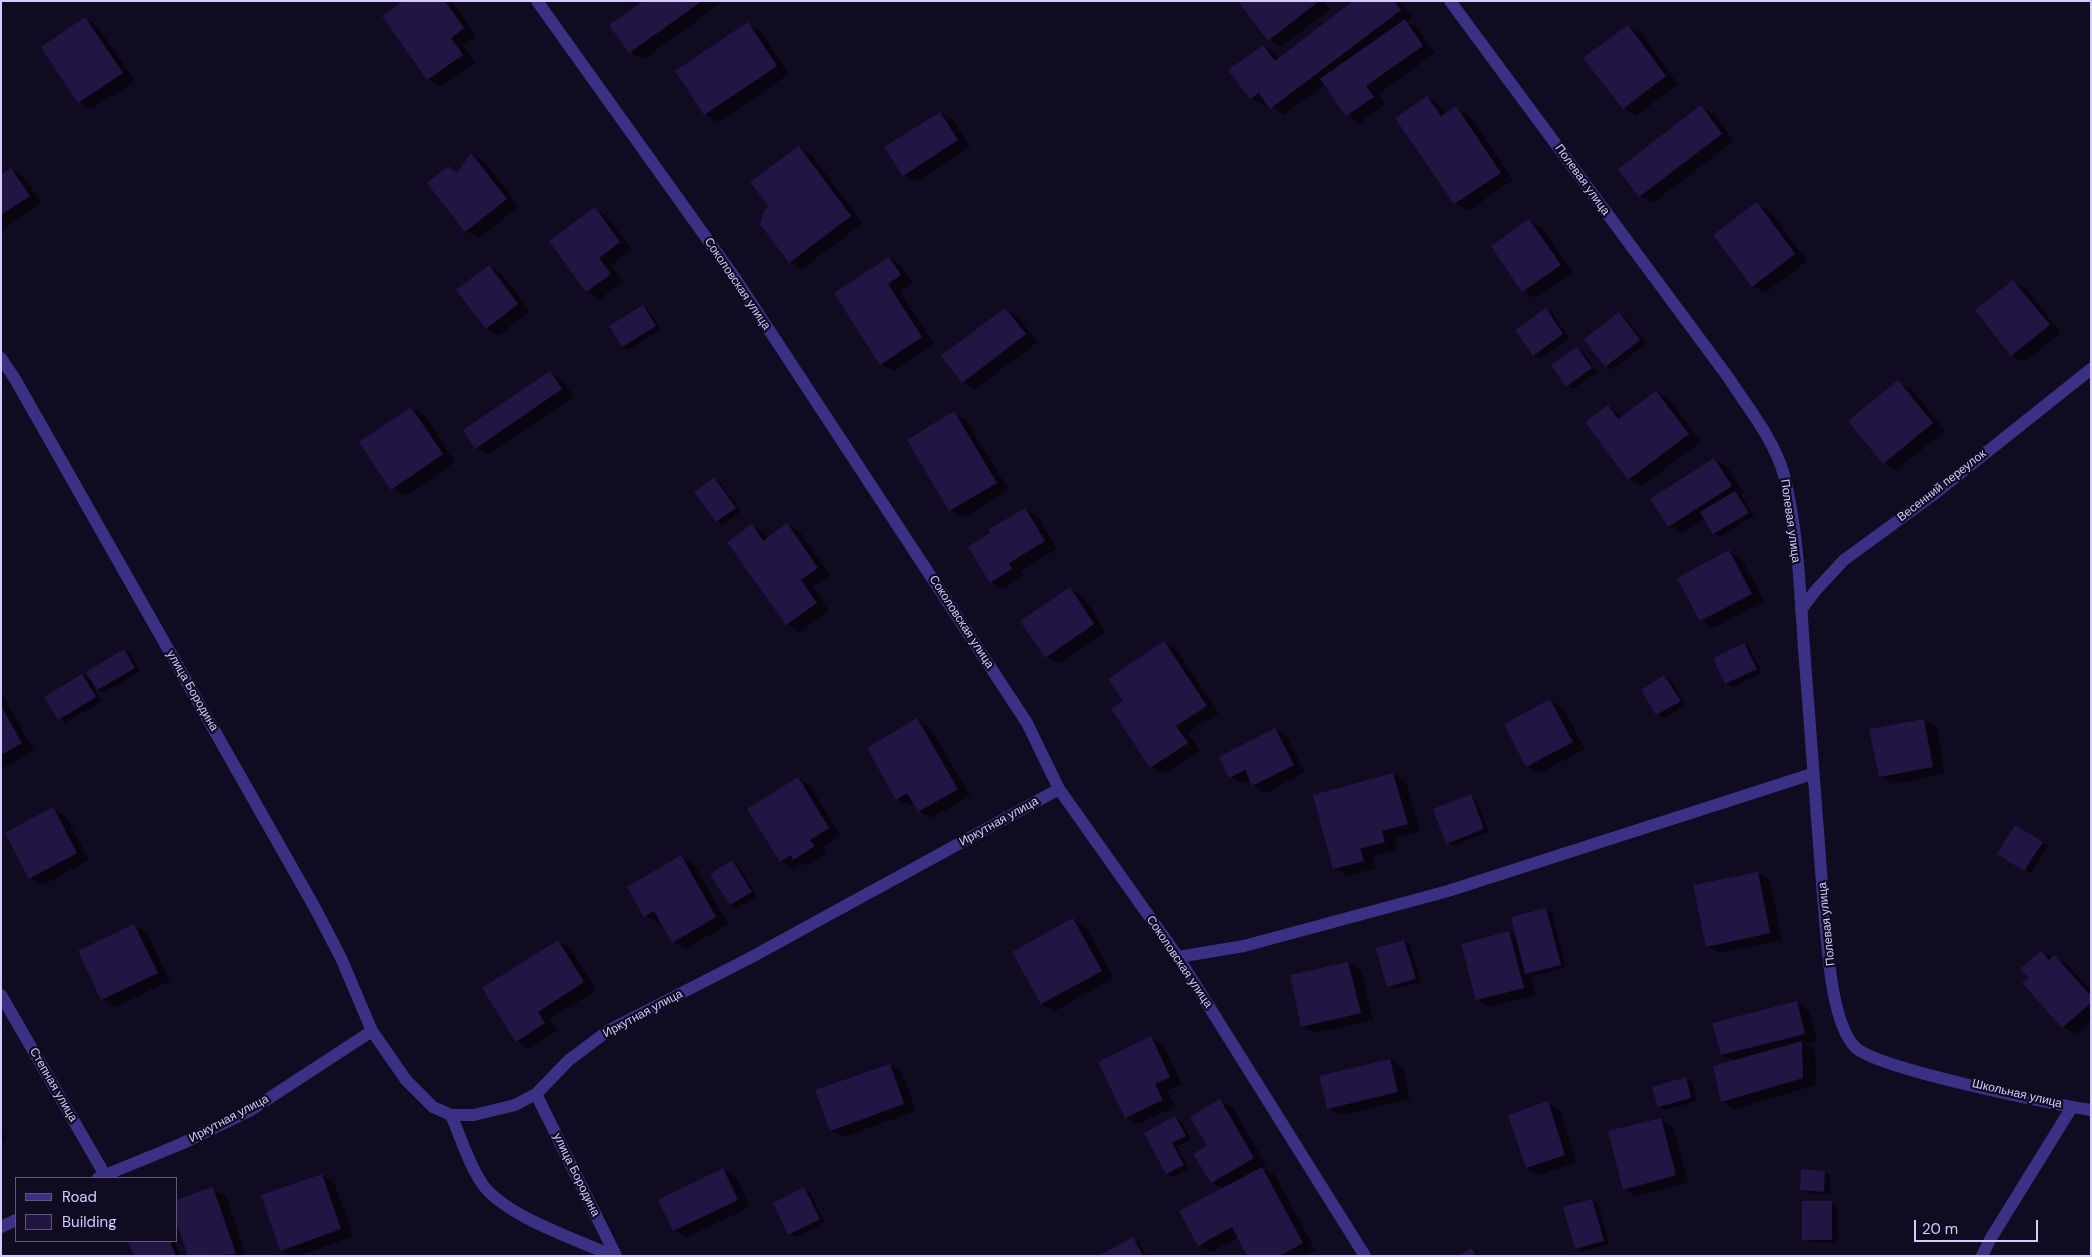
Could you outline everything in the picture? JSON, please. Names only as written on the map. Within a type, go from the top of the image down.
[{"type":"street","name":"Соколовская улица","points":[[537,1],[745,295],[1027,723],[1059,789],[1178,957],[1365,1256]]},
{"type":"street","name":"Полевая улица","points":[[1450,1],[1728,377],[1765,433],[1783,474],[1791,508],[1802,610],[1812,774],[1835,1001],[1843,1027],[1856,1047],[1878,1060],[1943,1078]]},
{"type":"street","name":"улица Бородина","points":[[1,358],[15,379],[315,908],[341,958],[372,1030]]},
{"type":"street","name":"Весенний переулок","points":[[1802,610],[1816,590],[1844,560],[1933,495],[2091,369]]},
{"type":"street","points":[[1178,957],[1253,944],[1448,891],[1812,774]]},
{"type":"street","name":"Иркутная улица","points":[[451,1115],[495,1111],[536,1094],[569,1060],[609,1030],[748,959],[1059,789]]},
{"type":"street","name":"Степная улица","points":[[1,995],[101,1176]]},
{"type":"street","name":"Иркутная улица","points":[[101,1176],[180,1144],[251,1110],[372,1030]]},
{"type":"street","points":[[372,1030],[420,1096],[433,1107],[451,1115],[484,1186],[517,1214],[615,1256]]},
{"type":"street","name":"Школьная улица","points":[[1943,1078],[2091,1110]]},
{"type":"street","name":"улица Бородина","points":[[536,1094],[615,1256]]},
{"type":"street","points":[[1982,1256],[1991,1238],[2072,1107]]},
{"type":"street","points":[[1,1227],[15,1220]]},
{"type":"building","points":[[403,1],[445,1],[464,28],[451,38],[463,55],[427,80],[382,16]]},
{"type":"building","points":[[643,1],[702,1],[629,53],[609,25]]},
{"type":"building","points":[[1238,1],[1319,1],[1268,41]]},
{"type":"building","points":[[1353,1],[1394,1],[1401,10],[1270,109],[1259,93],[1250,99],[1228,70],[1263,45],[1275,61]]},
{"type":"building","points":[[85,17],[123,73],[78,103],[41,47]]},
{"type":"building","points":[[1405,19],[1423,46],[1366,86],[1374,97],[1346,116],[1320,79]]},
{"type":"building","points":[[748,22],[777,66],[704,115],[675,71]]},
{"type":"building","points":[[1628,25],[1666,76],[1623,109],[1583,58]]},
{"type":"building","points":[[1427,96],[1441,116],[1456,106],[1501,173],[1454,204],[1395,118]]},
{"type":"building","points":[[1701,105],[1722,134],[1639,197],[1618,169]]},
{"type":"building","points":[[940,112],[958,140],[903,176],[884,147]]},
{"type":"building","points":[[799,146],[851,216],[789,263],[760,224],[764,211],[769,207],[750,182]]},
{"type":"building","points":[[471,153],[507,199],[465,232],[427,183],[448,166],[457,173]]},
{"type":"building","points":[[11,168],[30,196],[1,215],[1,175]]},
{"type":"building","points":[[1757,202],[1795,254],[1752,287],[1713,235]]},
{"type":"building","points":[[595,207],[620,242],[599,258],[611,274],[586,292],[549,241]]},
{"type":"building","points":[[1529,219],[1561,265],[1522,292],[1491,246]]},
{"type":"building","points":[[889,257],[901,275],[888,284],[922,337],[880,365],[834,293]]},
{"type":"building","points":[[489,265],[518,304],[486,329],[456,290]]},
{"type":"building","points":[[2013,280],[2050,325],[2011,356],[1975,310]]},
{"type":"building","points":[[643,305],[656,326],[622,347],[609,326]]},
{"type":"building","points":[[1005,308],[1026,334],[962,383],[941,356]]},
{"type":"building","points":[[1546,308],[1563,334],[1533,356],[1515,330]]},
{"type":"building","points":[[1619,312],[1640,340],[1605,367],[1584,339]]},
{"type":"building","points":[[1577,347],[1592,368],[1566,387],[1551,365]]},
{"type":"building","points":[[550,371],[562,389],[475,449],[463,430]]},
{"type":"building","points":[[1898,380],[1933,423],[1883,464],[1848,421]]},
{"type":"building","points":[[1656,391],[1689,434],[1628,480],[1585,422],[1608,405],[1618,419]]},
{"type":"building","points":[[411,407],[443,454],[391,490],[359,442]]},
{"type":"building","points":[[954,411],[997,483],[949,511],[907,440]]},
{"type":"building","points":[[1714,458],[1732,486],[1668,527],[1650,499]]},
{"type":"building","points":[[714,477],[736,508],[716,522],[694,492]]},
{"type":"building","points":[[1735,491],[1749,513],[1713,534],[1700,512]]},
{"type":"building","points":[[1025,508],[1045,541],[1009,563],[1012,569],[990,583],[968,547],[990,533],[988,530]]},
{"type":"building","points":[[787,523],[818,568],[801,580],[817,603],[786,625],[727,542],[752,524],[763,541]]},
{"type":"building","points":[[1729,550],[1752,594],[1700,621],[1677,578]]},
{"type":"building","points":[[1070,587],[1094,624],[1045,658],[1020,621]]},
{"type":"building","points":[[1164,641],[1207,706],[1176,726],[1188,743],[1150,768],[1111,709],[1123,701],[1108,679]]},
{"type":"building","points":[[1744,643],[1757,669],[1725,684],[1713,658]]},
{"type":"building","points":[[124,649],[135,668],[97,690],[86,672]]},
{"type":"building","points":[[82,674],[96,697],[58,720],[44,697]]},
{"type":"building","points":[[1664,675],[1681,701],[1656,715],[1641,690]]},
{"type":"building","points":[[1550,699],[1573,742],[1526,767],[1504,724]]},
{"type":"building","points":[[1,706],[22,743],[1,755]]},
{"type":"building","points":[[917,718],[958,789],[918,812],[907,793],[896,800],[867,748]]},
{"type":"building","points":[[1924,719],[1933,767],[1879,777],[1869,729]]},
{"type":"building","points":[[1275,728],[1294,765],[1252,786],[1245,770],[1229,778],[1219,757]]},
{"type":"building","points":[[1393,773],[1408,824],[1382,831],[1385,842],[1360,849],[1364,861],[1333,869],[1313,795]]},
{"type":"building","points":[[798,777],[829,828],[810,840],[815,846],[793,860],[791,855],[780,862],[747,809]]},
{"type":"building","points":[[1471,794],[1484,829],[1446,844],[1433,809]]},
{"type":"building","points":[[53,807],[77,853],[29,879],[5,833]]},
{"type":"building","points":[[2015,825],[2043,842],[2024,871],[1997,854]]},
{"type":"building","points":[[681,855],[716,917],[672,943],[654,911],[644,917],[627,887]]},
{"type":"building","points":[[732,860],[752,892],[730,905],[710,874]]},
{"type":"building","points":[[1758,872],[1770,933],[1706,947],[1693,885]]},
{"type":"building","points":[[1546,908],[1561,965],[1525,974],[1511,917]]},
{"type":"building","points":[[1073,918],[1102,971],[1041,1004],[1012,952]]},
{"type":"building","points":[[134,924],[158,973],[101,1000],[78,951]]},
{"type":"building","points":[[1509,931],[1524,988],[1476,1000],[1461,944]]},
{"type":"building","points":[[558,940],[584,982],[538,1012],[545,1023],[516,1042],[482,988]]},
{"type":"building","points":[[1404,940],[1416,979],[1387,987],[1376,948]]},
{"type":"building","points":[[2041,951],[2049,960],[2054,955],[2091,996],[2091,1003],[2062,1028],[2022,983],[2029,978],[2020,969]]},
{"type":"building","points":[[1348,962],[1361,1013],[1301,1027],[1290,975]]},
{"type":"building","points":[[1797,1001],[1805,1034],[1721,1055],[1712,1023]]},
{"type":"building","points":[[1151,1036],[1170,1077],[1155,1084],[1163,1100],[1125,1118],[1098,1062]]},
{"type":"building","points":[[1802,1041],[1803,1078],[1721,1102],[1713,1066]]},
{"type":"building","points":[[1390,1059],[1398,1092],[1327,1109],[1319,1076]]},
{"type":"building","points":[[890,1064],[904,1104],[830,1131],[815,1090]]},
{"type":"building","points":[[1686,1077],[1691,1098],[1658,1107],[1652,1087]]},
{"type":"building","points":[[1220,1099],[1254,1158],[1211,1183],[1193,1154],[1207,1146],[1190,1117]]},
{"type":"building","points":[[1548,1101],[1565,1155],[1526,1168],[1508,1115]]},
{"type":"building","points":[[1175,1116],[1186,1136],[1172,1143],[1184,1165],[1166,1174],[1144,1133]]},
{"type":"building","points":[[1661,1118],[1676,1175],[1623,1190],[1608,1131]]},
{"type":"building","points":[[1262,1167],[1303,1243],[1279,1256],[1247,1256],[1232,1227],[1198,1246],[1179,1211]]},
{"type":"building","points":[[723,1168],[738,1200],[673,1231],[658,1200]]},
{"type":"building","points":[[1801,1169],[1825,1171],[1824,1192],[1800,1190]]},
{"type":"building","points":[[322,1174],[341,1229],[280,1251],[261,1195]]},
{"type":"building","points":[[213,1187],[236,1254],[188,1256],[178,1227],[178,1199]]},
{"type":"building","points":[[804,1187],[820,1219],[788,1235],[773,1203]]},
{"type":"building","points":[[1592,1199],[1604,1241],[1575,1249],[1563,1207]]},
{"type":"building","points":[[1802,1201],[1832,1201],[1832,1240],[1802,1240]]},
{"type":"building","points":[[1133,1237],[1143,1256],[1098,1256]]},
{"type":"building","points":[[128,1242],[170,1242],[176,1256],[134,1256]]},
{"type":"building","points":[[1472,1248],[1476,1256],[1457,1256]]}]
